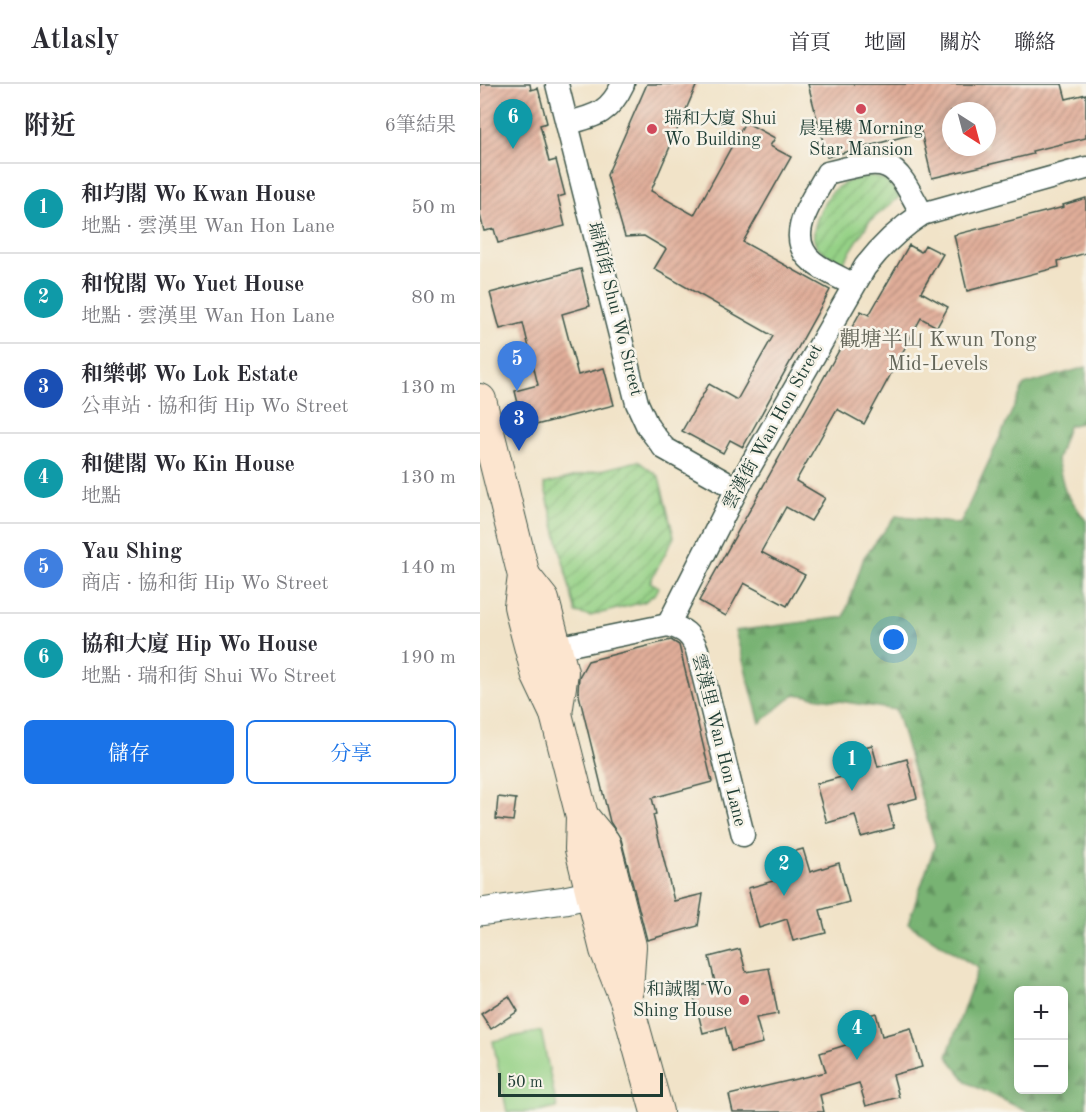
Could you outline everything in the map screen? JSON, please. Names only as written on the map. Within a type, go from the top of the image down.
[{"type":"main road","points":[[480,400],[524,576],[520,606],[544,650],[538,676],[556,714],[582,816],[604,843],[604,892],[630,946],[626,1000],[657,1112]]},
{"type":"street","name":"瑞和街 Shui Wo Street","points":[[557,84],[637,403],[664,448],[737,489]]},
{"type":"street","points":[[568,123],[594,116],[615,100],[623,84]]},
{"type":"street","points":[[854,285],[813,262],[803,250],[799,236],[801,222],[827,173],[867,162],[892,168],[901,176],[922,214]]},
{"type":"street","name":"雲漢街 Wan Hon Street","points":[[668,625],[737,489],[854,285],[881,246],[900,228],[922,214],[1086,168]]},
{"type":"street","points":[[544,650],[668,625]]},
{"type":"street","name":"雲漢里 Wan Hon Lane","points":[[668,625],[682,629],[692,637],[697,650],[743,835]]},
{"type":"street","points":[[480,912],[604,892]]},
{"type":"green space","points":[[869,176],[887,182],[899,197],[869,222],[843,263],[816,245],[814,233],[816,225],[822,208],[834,190],[846,182]]},
{"type":"green space","points":[[1086,367],[1086,422],[1068,426],[1057,460],[1065,491],[1086,521],[1086,1112],[1028,1112],[968,1083],[947,1056],[978,968],[908,924],[935,845],[896,710],[795,694],[760,723],[735,631],[844,617],[864,557],[896,516],[960,524],[1024,385]]},
{"type":"green space","points":[[638,461],[659,477],[674,537],[650,582],[659,587],[656,593],[644,602],[590,616],[576,613],[544,484]]},
{"type":"green space","points":[[541,1031],[557,1108],[537,1112],[507,1112],[493,1041]]},
{"type":"building","points":[[480,84],[530,84],[531,90],[538,88],[547,123],[540,125],[549,162],[556,160],[565,195],[558,197],[565,226],[498,243],[494,229],[484,231],[480,215]]},
{"type":"building","points":[[647,84],[697,84],[651,191],[694,215],[745,122],[775,138],[770,146],[791,157],[743,242],[830,290],[743,447],[730,440],[723,453],[682,431],[709,384],[737,400],[773,336],[654,269],[666,249],[644,236],[625,237],[607,175]]},
{"type":"building","points":[[808,84],[1062,84],[1066,99],[1086,94],[1086,138],[1032,151],[1033,154],[932,178],[921,132],[827,157]]},
{"type":"building","points":[[1086,198],[1086,253],[1058,261],[1059,267],[967,291],[954,235],[1064,207],[1063,205]]},
{"type":"building","points":[[909,245],[921,252],[925,245],[943,254],[921,292],[948,307],[937,327],[921,318],[864,424],[837,409],[796,481],[825,498],[811,521],[786,507],[761,552],[805,575],[787,606],[744,583],[726,616],[699,601],[861,311],[869,315]]},
{"type":"building","points":[[581,269],[590,306],[562,314],[578,375],[604,368],[614,405],[524,428],[515,391],[538,385],[523,323],[500,329],[490,293]]},
{"type":"building","points":[[671,640],[679,645],[712,782],[652,798],[656,814],[653,815],[674,901],[703,894],[698,926],[647,940],[621,839],[610,822],[578,691],[579,677],[588,661]]},
{"type":"building","points":[[872,745],[878,767],[907,759],[917,798],[888,806],[894,828],[861,837],[855,815],[827,823],[816,784],[845,776],[839,754]]},
{"type":"building","points":[[498,797],[516,799],[513,821],[496,819]]},
{"type":"building","points":[[803,849],[810,872],[839,863],[849,902],[820,910],[826,933],[793,941],[787,919],[759,928],[748,888],[777,880],[771,858]]},
{"type":"building","name":"和誠閣 Wo Shing House","points":[[740,949],[746,972],[769,968],[778,1014],[756,1018],[763,1043],[731,1051],[725,1027],[703,1033],[692,988],[715,982],[709,957]]},
{"type":"building","points":[[509,996],[518,1011],[491,1029],[481,1014]]},
{"type":"building","points":[[876,1013],[882,1036],[911,1028],[922,1067],[893,1075],[899,1097],[866,1106],[859,1083],[820,1095],[824,1112],[733,1112],[729,1095],[826,1072],[820,1053],[849,1044],[843,1023]]},
{"type":"place","name":"晨星樓 Morning Star Mansion","points":[[861,109]]},
{"type":"place","name":"瑞和大廈 Shui Wo Building","points":[[652,129]]},
{"type":"place","name":"協和大廈 Hip Wo House","points":[[513,149]]},
{"type":"place","name":"Yau Shing","points":[[517,391]]},
{"type":"place","name":"和樂邨 Wo Lok Estate","points":[[519,451]]},
{"type":"place","name":"和均閣 Wo Kwan House","points":[[852,791]]},
{"type":"place","name":"和悅閣 Wo Yuet House","points":[[784,896]]},
{"type":"place","name":"和誠閣 Wo Shing House","points":[[744,1000]]},
{"type":"place","name":"和健閣 Wo Kin House","points":[[857,1060]]},
{"type":"district","name":"觀塘半山 Kwun Tong Mid-Levels","points":[[938,352]]}]
